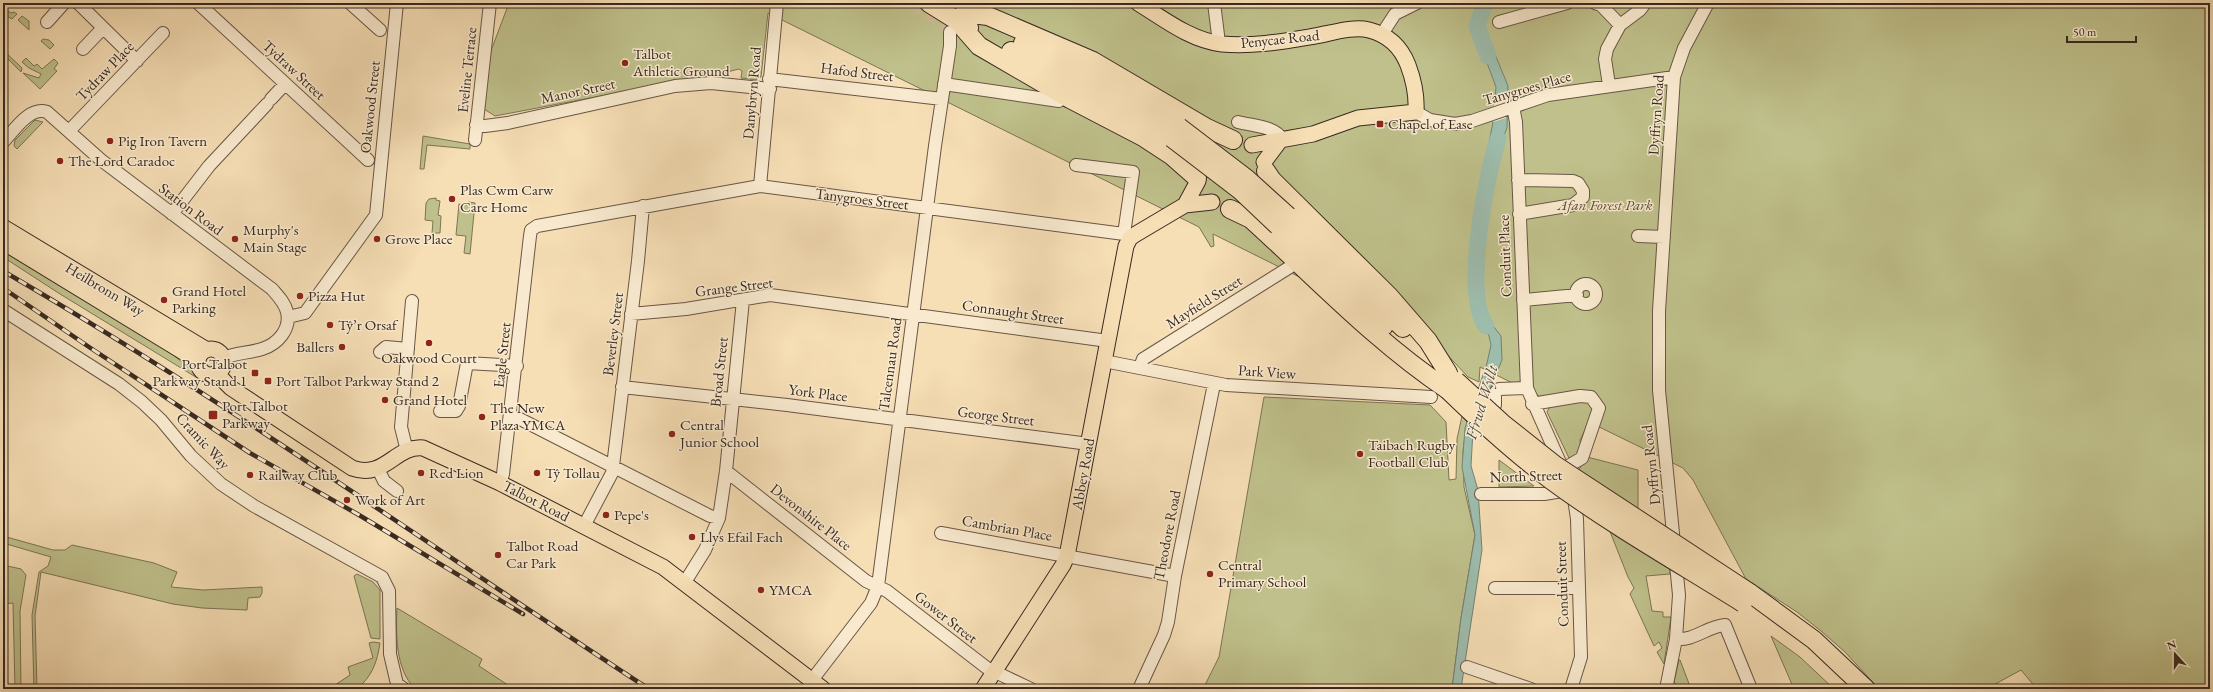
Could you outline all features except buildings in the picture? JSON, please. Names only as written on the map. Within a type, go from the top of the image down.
[{"type":"highway","points":[[929,3],[956,17],[1097,80],[1247,179],[1283,221],[1451,382],[1555,465],[1747,598],[1814,640],[1866,689]]},
{"type":"highway","points":[[956,17],[988,16],[1093,61],[1207,128],[1233,140]]},
{"type":"highway","points":[[956,17],[980,46],[1059,93],[1143,136],[1172,156],[1198,180]]},
{"type":"highway","points":[[1265,167],[1272,180],[1389,296],[1428,341],[1451,382]]},
{"type":"highway","points":[[1230,209],[1251,219],[1361,322],[1411,366],[1451,382]]},
{"type":"highway","points":[[1747,598],[1762,614],[1807,649],[1848,689]]},
{"type":"main road","name":"Penycae Road","points":[[1138,3],[1185,32],[1219,43],[1258,44],[1358,29],[1382,34]]},
{"type":"main road","points":[[1185,205],[1198,180],[1199,165],[1209,148],[1218,143],[1233,140],[1252,145],[1281,141],[1313,134],[1358,118],[1416,112],[1417,100],[1415,84],[1403,52],[1397,45],[1382,34]]},
{"type":"main road","points":[[1198,180],[1203,193],[1212,202],[1230,209],[1247,206],[1256,199],[1263,190],[1265,167],[1281,141]]},
{"type":"main road","points":[[1252,145],[1265,167]]},
{"type":"main road","points":[[1127,236],[1185,205],[1212,202]]},
{"type":"main road","name":"Heilbronn Way","points":[[3,227],[207,350]]},
{"type":"main road","name":"Abbey Road","points":[[983,689],[1063,565],[1067,556],[1127,236]]},
{"type":"main road","name":"Heilbronn Way","points":[[3,242],[179,349],[198,364]]},
{"type":"main road","points":[[207,350],[215,350],[223,358],[223,366],[216,373],[207,374],[198,364],[199,357],[207,350]]},
{"type":"main road","name":"Talbot Road","points":[[216,373],[231,388],[352,468],[363,471],[378,469],[407,451],[423,448],[500,483],[663,567],[685,582],[817,685]]},
{"type":"street","points":[[47,22],[64,3]]},
{"type":"street","points":[[78,3],[137,61]]},
{"type":"street","name":"Tydraw Street","points":[[198,3],[368,160]]},
{"type":"street","points":[[350,3],[380,30]]},
{"type":"street","name":"Oakwood Street","points":[[288,317],[305,313],[376,215],[397,3]]},
{"type":"street","name":"Eveline Terrace","points":[[475,140],[490,3]]},
{"type":"street","name":"Danybryn Road","points":[[760,186],[777,3]]},
{"type":"street","points":[[1214,3],[1219,43]]},
{"type":"street","points":[[1382,34],[1395,14],[1417,3]]},
{"type":"street","points":[[1499,22],[1532,8],[1567,3]]},
{"type":"street","points":[[1595,3],[1601,5],[1620,24]]},
{"type":"street","points":[[1609,85],[1605,59],[1607,49],[1620,24],[1640,10],[1645,3]]},
{"type":"street","name":"Dyffryn Road","points":[[1666,689],[1676,639],[1679,582],[1659,390],[1659,311],[1674,77],[1684,48],[1708,3]]},
{"type":"street","name":"Talcennau Road","points":[[817,685],[871,603],[878,586],[927,208],[944,84],[956,17]]},
{"type":"street","points":[[83,49],[103,28]]},
{"type":"street","name":"Tydraw Place","points":[[69,131],[163,33]]},
{"type":"street","name":"Tanygroes Place","points":[[1416,112],[1430,120],[1455,124],[1472,121],[1548,95],[1609,85],[1674,77]]},
{"type":"street","name":"Manor Street","points":[[476,125],[485,126],[508,123],[675,86],[711,83],[769,84]]},
{"type":"street","points":[[172,214],[209,166],[285,84]]},
{"type":"street","name":"Hafod Street","points":[[769,84],[942,99]]},
{"type":"street","points":[[944,84],[1059,101]]},
{"type":"street","name":"Conduit Place","points":[[1510,108],[1518,180],[1526,388],[1532,404],[1566,473]]},
{"type":"street","name":"Station Road","points":[[3,142],[30,114],[36,112],[47,112],[101,160],[272,289],[282,300],[288,317]]},
{"type":"street","points":[[1238,122],[1272,130],[1280,135],[1281,141]]},
{"type":"street","points":[[1076,165],[1132,172],[1127,236]]},
{"type":"street","points":[[1518,180],[1573,181],[1578,183],[1583,191],[1583,197],[1573,205],[1519,214]]},
{"type":"street","name":"Tanygroes Street","points":[[531,230],[536,226],[760,186],[1127,236]]},
{"type":"street","name":"Beverley Street","points":[[584,526],[612,473],[639,253],[643,206]]},
{"type":"street","name":"Eagle Street","points":[[500,483],[503,474],[511,417],[531,230]]},
{"type":"street","points":[[1638,236],[1664,237]]},
{"type":"street","name":"Mayfield Street","points":[[1140,368],[1143,359],[1290,267]]},
{"type":"street","points":[[1523,300],[1577,295]]},
{"type":"street","name":"Grange Street","points":[[631,314],[686,309],[770,296],[913,314]]},
{"type":"street","name":"Broad Street","points":[[685,582],[705,550],[719,518],[726,472],[732,399],[743,300]]},
{"type":"street","points":[[407,451],[401,427],[412,301]]},
{"type":"street","name":"Cramic Way","points":[[3,310],[119,384],[142,402],[161,420],[191,456],[221,484],[260,509],[374,572],[386,583],[389,601],[388,643],[399,687]]},
{"type":"street","name":"Connaught Street","points":[[913,314],[1108,341]]},
{"type":"street","points":[[223,358],[263,348],[272,344],[284,332],[288,317]]},
{"type":"street","points":[[380,352],[386,347],[408,349]]},
{"type":"street","name":"Park View","points":[[1104,361],[1214,384],[1431,397]]},
{"type":"street","points":[[440,412],[459,414],[459,406],[467,363],[517,366]]},
{"type":"street","name":"Theodore Road","points":[[1139,689],[1164,635],[1214,384]]},
{"type":"street","name":"York Place","points":[[622,387],[899,419]]},
{"type":"street","points":[[1494,405],[1495,393],[1499,389],[1526,388]]},
{"type":"street","points":[[1532,404],[1586,396],[1591,397],[1599,408],[1582,458],[1566,473]]},
{"type":"street","points":[[511,417],[516,417],[710,516],[719,518]]},
{"type":"street","name":"George Street","points":[[899,419],[1088,444]]},
{"type":"street","points":[[378,469],[384,481],[398,491]]},
{"type":"street","name":"Devonshire Place","points":[[726,472],[866,580],[878,586]]},
{"type":"street","name":"Conduit Street","points":[[1566,473],[1573,490],[1577,519],[1581,657],[1571,689]]},
{"type":"street","name":"North Street","points":[[1481,494],[1544,494],[1573,490]]},
{"type":"street","name":"Cambrian Place","points":[[941,533],[1175,576]]},
{"type":"street","name":"Gower Street","points":[[878,586],[994,672],[1031,689]]},
{"type":"street","points":[[1495,588],[1578,588]]},
{"type":"street","points":[[1676,639],[1696,636],[1719,625],[1725,625],[1751,689]]},
{"type":"street","points":[[1467,667],[1531,689]]},
{"type":"green space","points":[[7,3],[5,6],[7,10],[11,13],[14,12],[17,14],[12,19],[3,14],[3,6]]},
{"type":"green space","name":"Afan Forest Park","points":[[509,3],[2210,3],[2210,689],[2037,689],[2021,670],[1986,689],[1879,689],[1845,652],[1821,631],[1797,612],[1746,579],[1693,480],[1683,468],[1589,422],[1580,440],[1581,449],[1575,458],[1569,458],[1547,412],[1549,408],[1555,404],[1480,367],[1479,382],[1468,377],[1440,347],[1213,234],[1214,246],[1211,247],[1199,227],[768,13],[761,77],[757,77],[757,80],[741,78],[742,71],[739,69],[727,72],[727,77],[718,77],[717,74],[495,116],[484,109],[489,56]]},
{"type":"green space","points":[[22,16],[29,21],[29,30],[18,20]]},
{"type":"green space","points":[[43,39],[49,40],[54,45],[50,49],[41,41]]},
{"type":"green space","points":[[3,50],[22,68],[21,72],[3,54]]},
{"type":"green space","points":[[26,58],[34,66],[37,64],[42,69],[54,59],[58,63],[54,69],[57,71],[40,89],[23,73],[39,78],[41,74],[29,68],[22,62]]},
{"type":"green space","points":[[35,120],[43,122],[17,149],[14,146],[15,140]]},
{"type":"green space","points":[[423,136],[470,144],[470,149],[427,145],[424,169],[420,169]]},
{"type":"green space","points":[[436,198],[436,200],[440,201],[438,215],[441,216],[440,233],[432,233],[433,221],[425,220],[426,203],[429,199]]},
{"type":"green space","points":[[468,202],[475,203],[470,254],[464,253],[466,236],[456,235],[459,204],[467,205]]},
{"type":"green space","points":[[3,251],[168,351],[191,369],[199,379],[60,294],[3,257]]},
{"type":"green space","points":[[1264,397],[1430,405],[1446,422],[1449,480],[1456,479],[1457,439],[1462,416],[1467,422],[1463,451],[1464,487],[1475,535],[1461,618],[1452,689],[1203,689],[1219,657]]},
{"type":"green space","points":[[1587,457],[1638,470],[1638,510],[1578,471]]},
{"type":"green space","points":[[1499,460],[1534,486],[1499,487]]},
{"type":"green space","points":[[1609,529],[1670,567],[1670,574],[1646,576],[1652,611],[1663,612],[1663,617],[1671,617],[1664,664],[1657,652],[1662,648],[1659,642],[1654,646],[1630,594],[1634,588],[1628,577]]},
{"type":"green space","points":[[3,536],[53,550],[65,550],[72,545],[154,563],[177,572],[171,587],[203,590],[262,587],[262,593],[260,597],[248,598],[247,610],[202,608],[173,604],[41,572],[35,616],[37,689],[34,689],[32,615],[39,572],[48,566],[51,557],[3,543]]},
{"type":"green space","points":[[3,565],[21,569],[26,575],[20,611],[21,689],[15,689],[13,603],[3,604]]},
{"type":"green space","points":[[357,574],[373,582],[380,590],[380,639],[371,638],[354,576]]},
{"type":"green space","points":[[397,608],[482,659],[479,666],[514,689],[415,689],[408,681],[400,661],[397,640]]},
{"type":"green space","points":[[1771,636],[1800,657],[1834,689],[1794,689]]},
{"type":"green space","points":[[369,643],[380,643],[375,663],[370,674],[357,689],[338,689],[335,685],[350,675],[348,667],[373,658]]},
{"type":"green space","points":[[1679,660],[1691,689],[1681,689],[1674,682]]},
{"type":"water","points":[[1486,32],[1508,86],[1507,128],[1494,161],[1486,157],[1493,122],[1496,87],[1477,36]]},
{"type":"water","points":[[1476,305],[1485,305],[1486,317],[1501,336],[1502,360],[1473,430],[1471,466],[1478,490],[1482,550],[1461,689],[1452,689],[1461,618],[1475,535],[1462,467],[1465,428],[1487,363],[1491,345],[1489,336],[1477,315]]},
{"type":"pier","points":[[1507,100],[1506,118],[1493,122],[1494,104]]},
{"type":"waterway","name":"Ffrwd Wyllt","points":[[1485,3],[1477,26],[1488,56]]},
{"type":"waterway","name":"Ffrwd Wyllt","points":[[1486,326],[1479,310],[1476,288],[1477,262],[1483,206],[1498,139]]},
{"type":"tunnel","points":[[912,3],[946,26],[950,32]]},
{"type":"railway","points":[[3,271],[86,320],[248,423],[649,689]]},
{"type":"railway","points":[[3,288],[89,347],[250,453],[359,515],[523,614]]},
{"type":"place","name":"Talbot Athletic Ground","points":[[625,63]]},
{"type":"place","name":"Chapel of Ease","points":[[1380,124]]},
{"type":"place","name":"Pig Iron Tavern","points":[[110,141]]},
{"type":"place","name":"The Lord Caradoc","points":[[60,161]]},
{"type":"place","name":"Plas Cwm Carw Care Home","points":[[452,199]]},
{"type":"place","name":"Murphy's Main Stage","points":[[235,239]]},
{"type":"place","name":"Grove Place","points":[[377,239]]},
{"type":"place","name":"Pizza Hut","points":[[300,296]]},
{"type":"place","name":"Grand Hotel Parking","points":[[164,300]]},
{"type":"place","name":"Tŷ’r Orsaf","points":[[330,325]]},
{"type":"place","name":"Oakwood Court","points":[[429,343]]},
{"type":"place","name":"Ballers","points":[[342,347]]},
{"type":"place","name":"Port Talbot Parkway Stand 1","points":[[255,373]]},
{"type":"place","name":"Port Talbot Parkway Stand 2","points":[[268,381]]},
{"type":"place","name":"Grand Hotel","points":[[385,400]]},
{"type":"place","name":"Port Talbot Parkway","points":[[213,415]]},
{"type":"place","name":"The New Plaza YMCA","points":[[482,417]]},
{"type":"place","name":"Central Junior School","points":[[672,434]]},
{"type":"place","name":"Taibach Rugby Football Club","points":[[1360,454]]},
{"type":"place","name":"Red Lion","points":[[421,473]]},
{"type":"place","name":"Tŷ Tollau","points":[[537,473]]},
{"type":"place","name":"Railway Club","points":[[250,475]]},
{"type":"place","name":"Work of Art","points":[[347,500]]},
{"type":"place","name":"Pepe's","points":[[606,515]]},
{"type":"place","name":"Llys Efail Fach","points":[[692,537]]},
{"type":"place","name":"Talbot Road Car Park","points":[[498,555]]},
{"type":"place","name":"Central Primary School","points":[[1210,574]]},
{"type":"place","name":"YMCA","points":[[761,590]]}]
